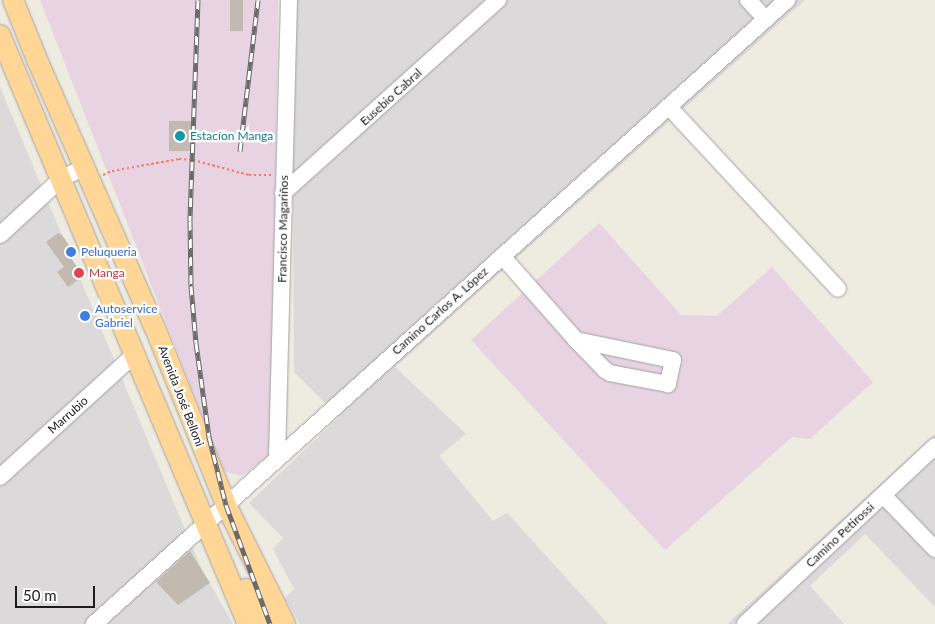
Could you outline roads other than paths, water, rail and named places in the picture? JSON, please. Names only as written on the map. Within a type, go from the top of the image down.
[{"type":"main road","points":[[2,0],[22,47],[38,62]]},
{"type":"main road","name":"Avenida José Belloni","points":[[13,0],[38,62],[155,328],[226,505],[285,624]]},
{"type":"main road","name":"Avenida José Belloni","points":[[0,35],[62,178],[248,624]]},
{"type":"main road","points":[[160,415],[173,425],[204,498],[209,503],[226,505]]},
{"type":"main road","points":[[205,523],[218,530],[226,541],[246,589],[266,624]]},
{"type":"street","name":"Francisco Magariños","points":[[277,458],[289,0]]},
{"type":"street","name":"Eusebio Cabral","points":[[283,193],[498,0]]},
{"type":"street","points":[[748,0],[766,19]]},
{"type":"street","name":"Camino Carlos A. López","points":[[94,624],[787,0]]},
{"type":"street","points":[[669,107],[838,289]]},
{"type":"street","points":[[0,235],[62,178],[84,168]]},
{"type":"street","points":[[502,256],[576,340],[605,370],[610,373],[668,384],[673,360],[576,340]]},
{"type":"street","name":"Marrubio","points":[[0,477],[135,354]]},
{"type":"street","name":"Camino Petirossi","points":[[745,624],[934,448]]},
{"type":"street","points":[[883,495],[935,549]]},
{"type":"railway","points":[[198,0],[190,221],[191,286],[196,343],[209,437],[226,505],[270,624]]},
{"type":"railway","points":[[240,151],[258,0]]},
{"type":"place","name":"Estacíon Manga","points":[[180,136]]},
{"type":"place","name":"Peluqueria","points":[[71,252]]},
{"type":"place","name":"Manga","points":[[79,273]]},
{"type":"place","name":"Autoservice Gabriel","points":[[85,316]]}]
